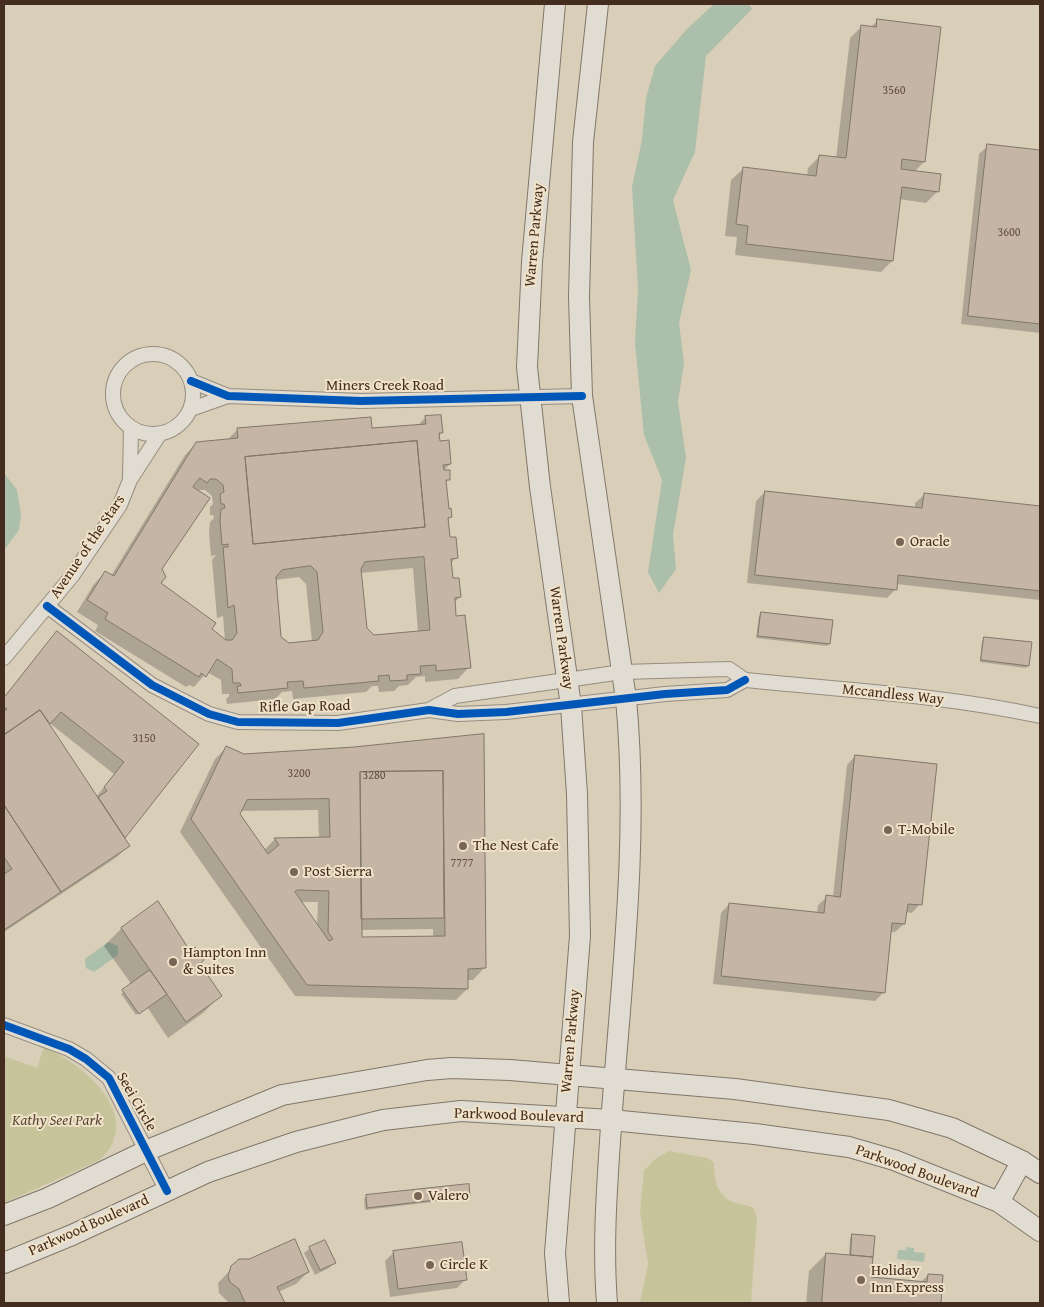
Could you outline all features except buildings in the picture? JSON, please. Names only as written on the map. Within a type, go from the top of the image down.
[{"type":"main road","name":"Warren Parkway","points":[[555,4],[532,262],[527,349],[528,398],[571,706],[577,794],[580,936],[568,1074],[556,1253],[559,1303]]},
{"type":"main road","points":[[598,4],[583,142],[579,298],[582,396],[626,699],[629,736],[631,832],[605,1232],[607,1303]]},
{"type":"main road","points":[[4,1215],[48,1198],[148,1150],[282,1096],[428,1070],[452,1068],[510,1070],[614,1078],[789,1095],[889,1110],[952,1128],[1022,1161],[1040,1173]]},
{"type":"main road","name":"Parkwood Boulevard","points":[[4,1263],[77,1233],[208,1172],[296,1142],[383,1120],[462,1111],[611,1120],[755,1134],[849,1147],[894,1160],[999,1202],[1040,1231]]},
{"type":"main road","points":[[999,1202],[1022,1161]]},
{"type":"street","points":[[144,354],[167,356],[177,362],[191,381],[193,395],[190,408],[183,421],[172,430],[149,435],[131,428],[122,421],[112,399],[114,382],[123,366],[144,354]]},
{"type":"street","name":"Miners Creek Road","points":[[191,381],[228,396]]},
{"type":"street","name":"Miners Creek Road","points":[[190,408],[228,396],[362,401],[582,396]]},
{"type":"street","name":"Avenue of the Stars","points":[[130,480],[131,428]]},
{"type":"street","name":"Avenue of the Stars","points":[[4,658],[72,576],[120,505],[130,480],[159,434]]},
{"type":"street","name":"Rifle Gap Road","points":[[47,606],[152,685],[209,714],[238,722],[338,723],[429,710],[458,714],[571,706],[626,699]]},
{"type":"street","name":"Mccandless Way","points":[[622,672],[728,669],[745,680],[895,693],[1002,708],[1040,716]]},
{"type":"street","name":"Rifle Gap Road","points":[[429,710],[454,696],[622,672]]},
{"type":"street","name":"Mccandless Way","points":[[626,699],[727,690],[745,680]]},
{"type":"street","name":"Seei Circle","points":[[4,1025],[69,1050],[86,1059],[109,1078],[148,1150],[167,1191]]},
{"type":"green space","name":"Kathy Seei Park","points":[[44,1047],[77,1066],[105,1094],[113,1110],[116,1127],[112,1144],[100,1160],[4,1203],[4,1056],[37,1068]]},
{"type":"green space","points":[[669,1151],[708,1158],[714,1163],[716,1182],[724,1197],[754,1209],[757,1218],[751,1303],[640,1303],[648,1264],[640,1212],[644,1171],[654,1160]]},
{"type":"shaded area","points":[[714,4],[749,4],[752,9],[706,56],[695,152],[673,200],[691,270],[679,323],[684,363],[678,402],[686,458],[673,535],[676,569],[659,593],[648,572],[662,480],[644,435],[635,343],[638,289],[632,187],[642,140],[646,98],[655,66],[687,29]]},
{"type":"shaded area","points":[[4,473],[17,490],[21,515],[19,530],[4,550]]},
{"type":"shaded area","points":[[108,942],[118,946],[118,955],[94,972],[86,968],[85,959]]},
{"type":"shaded area","points":[[906,1247],[914,1248],[914,1252],[925,1253],[924,1262],[897,1259],[898,1250],[906,1250]]},
{"type":"cycle path","points":[[191,381],[228,396],[361,401],[582,396]]},
{"type":"cycle path","points":[[47,606],[152,685],[209,714],[238,722],[338,723],[429,710],[458,714],[506,712],[665,694],[727,690],[745,680]]},
{"type":"cycle path","points":[[4,1025],[69,1049],[86,1059],[109,1078],[167,1191]]},
{"type":"place","name":"Oracle","points":[[900,542]]},
{"type":"place","name":"T-Mobile","points":[[888,830]]},
{"type":"place","name":"The Nest Cafe","points":[[463,846]]},
{"type":"place","name":"Post Sierra","points":[[294,872]]},
{"type":"place","name":"Hampton Inn & Suites","points":[[173,962]]},
{"type":"place","name":"Valero","points":[[418,1196]]},
{"type":"place","name":"Circle K","points":[[430,1265]]},
{"type":"place","name":"Holiday Inn Express","points":[[861,1280]]}]
